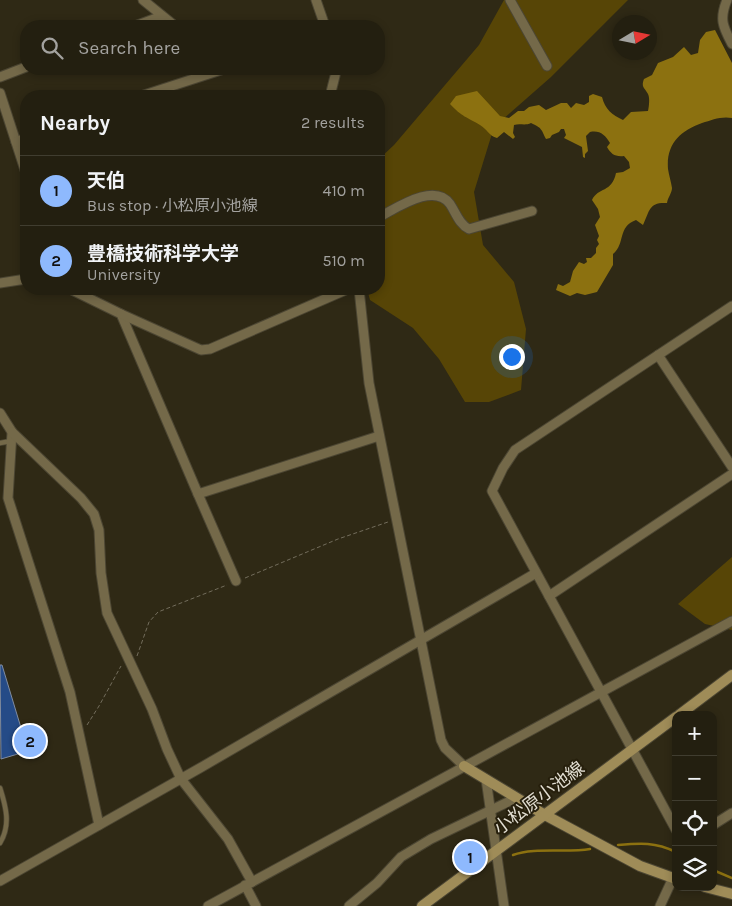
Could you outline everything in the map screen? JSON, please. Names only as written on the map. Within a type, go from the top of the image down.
[{"type":"main road","points":[[684,711],[732,675]]},
{"type":"main road","name":"小松原小池線","points":[[422,906],[672,720]]},
{"type":"main road","points":[[464,766],[544,815],[640,866],[672,878]]},
{"type":"main road","points":[[717,890],[732,894]]},
{"type":"street","points":[[143,0],[167,20]]},
{"type":"street","points":[[316,0],[323,20]]},
{"type":"street","points":[[510,0],[547,66]]},
{"type":"street","points":[[727,0],[723,10],[723,27],[732,44]]},
{"type":"street","points":[[151,20],[162,16]]},
{"type":"street","points":[[0,77],[20,69]]},
{"type":"street","points":[[160,90],[203,75]]},
{"type":"street","points":[[332,90],[336,75]]},
{"type":"street","points":[[0,93],[20,154]]},
{"type":"street","points":[[16,142],[20,140]]},
{"type":"street","points":[[385,214],[418,198],[436,195],[445,198],[463,226],[468,229],[532,211]]},
{"type":"street","points":[[0,283],[20,280]]},
{"type":"street","points":[[82,295],[201,350],[210,349],[334,295]]},
{"type":"street","points":[[361,295],[369,384],[441,740],[445,748],[464,766]]},
{"type":"street","points":[[672,822],[492,492],[503,468],[515,450],[732,306]]},
{"type":"street","points":[[121,314],[236,582]]},
{"type":"street","points":[[658,355],[732,467]]},
{"type":"street","points":[[0,413],[12,437],[81,498],[94,514],[99,530],[101,573],[107,613],[181,778],[228,839],[256,906]]},
{"type":"street","points":[[198,494],[379,436]]},
{"type":"street","points":[[12,437],[8,498],[70,692],[99,825]]},
{"type":"street","points":[[549,596],[732,474]]},
{"type":"street","points":[[0,881],[536,573]]},
{"type":"street","points":[[208,906],[732,621]]},
{"type":"street","points":[[486,779],[504,906]]},
{"type":"street","points":[[349,906],[377,883],[401,857],[431,839],[516,798]]},
{"type":"street","points":[[717,823],[732,813]]},
{"type":"street","points":[[660,906],[672,883]]},
{"type":"lane","points":[[0,444],[12,437]]},
{"type":"lane","points":[[0,788],[6,809],[7,826],[0,843]]},
{"type":"path","points":[[80,736],[118,670],[124,663],[131,663],[149,622],[158,612],[236,582],[338,539],[396,519]]},
{"type":"shaded area","points":[[504,0],[628,0],[551,77],[494,127],[474,192],[483,245],[514,282],[526,329],[521,390],[489,402],[465,402],[439,359],[413,328],[370,300],[369,295],[385,295],[385,153],[479,45]]},
{"type":"shaded area","points":[[715,30],[732,63],[732,118],[720,118],[694,126],[681,134],[676,140],[669,152],[668,169],[672,188],[667,203],[653,206],[643,225],[636,220],[626,227],[617,250],[613,254],[613,265],[597,292],[585,295],[577,293],[570,296],[556,290],[558,284],[563,286],[570,282],[573,271],[579,262],[584,264],[587,262],[586,258],[591,258],[596,253],[599,236],[595,225],[600,217],[598,209],[592,200],[611,184],[616,173],[630,168],[629,162],[624,156],[612,153],[607,147],[610,143],[599,132],[590,132],[586,136],[588,151],[585,154],[585,158],[583,157],[582,147],[564,138],[566,135],[564,129],[546,139],[541,129],[531,123],[516,124],[514,125],[513,133],[515,137],[513,139],[504,132],[497,138],[461,114],[450,104],[456,96],[477,91],[500,116],[509,118],[518,111],[524,111],[529,107],[539,105],[546,110],[561,103],[567,103],[571,108],[576,103],[584,105],[589,102],[589,96],[593,94],[602,97],[610,111],[623,120],[631,112],[648,111],[649,98],[643,87],[643,82],[644,79],[652,75],[658,63],[673,57],[684,47],[691,55],[698,53],[700,40],[706,32]]},
{"type":"shaded area","points":[[732,557],[732,630],[705,624],[678,604]]},
{"type":"building","points":[[0,665],[2,665],[28,751],[1,759]]},
{"type":"waterway","points":[[618,845],[648,844],[672,850]]},
{"type":"waterway","points":[[513,855],[531,851],[590,849]]},
{"type":"waterway","points":[[717,872],[732,878]]},
{"type":"place","name":"豊橋技術科学大学","points":[[30,741]]},
{"type":"place","name":"天伯","points":[[470,857]]}]
